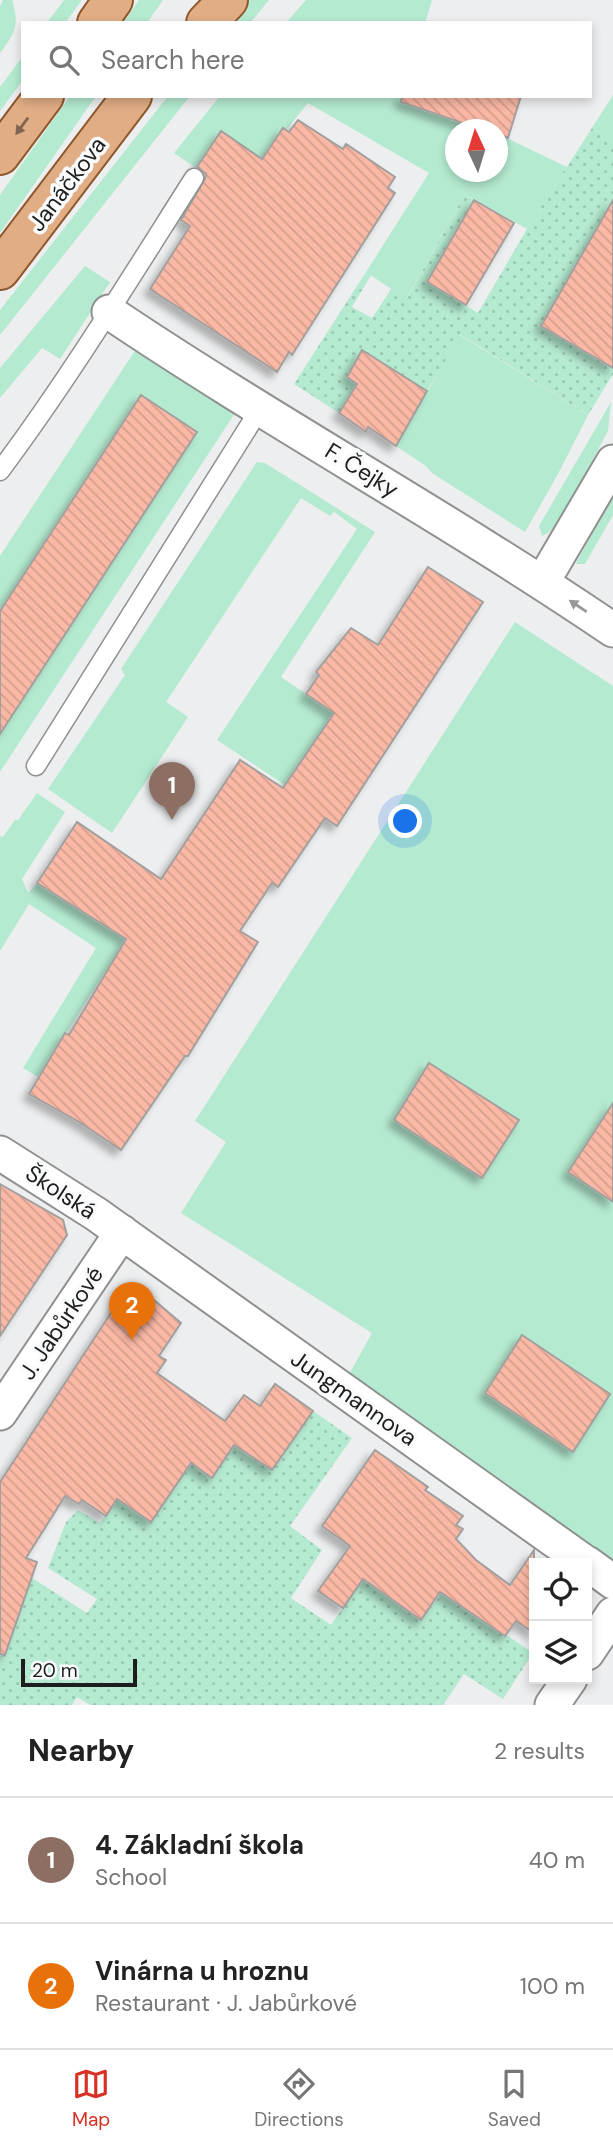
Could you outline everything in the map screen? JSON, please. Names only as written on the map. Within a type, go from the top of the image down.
[{"type":"main road","points":[[98,21],[113,0]]},
{"type":"main road","points":[[183,21],[197,0]]},
{"type":"main road","points":[[208,21],[228,0]]},
{"type":"main road","points":[[0,155],[43,98]]},
{"type":"main road","name":"Janáčkova","points":[[0,270],[131,100]]},
{"type":"street","name":"F. Čejky","points":[[109,312],[613,630]]},
{"type":"street","points":[[542,583],[613,462]]},
{"type":"street","name":"Školská","points":[[0,1153],[122,1232]]},
{"type":"street","name":"J. Jabůrkové","points":[[0,1413],[122,1232]]},
{"type":"street","name":"Jungmannova","points":[[122,1232],[580,1558]]},
{"type":"street","name":"Jungmannova","points":[[592,1567],[613,1583]]},
{"type":"street","points":[[592,1646],[613,1614]]},
{"type":"street","points":[[552,1705],[567,1684]]},
{"type":"lane","points":[[0,471],[37,422],[194,178]]},
{"type":"lane","points":[[36,766],[261,407]]},
{"type":"green space","points":[[3,0],[12,0],[16,22],[0,53],[0,6]]},
{"type":"green space","points":[[64,0],[82,0],[66,21],[48,21]]},
{"type":"green space","points":[[139,0],[163,0],[148,21],[124,21]]},
{"type":"green space","points":[[248,0],[269,0],[252,21],[230,21]]},
{"type":"green space","points":[[306,0],[432,0],[426,21],[288,21]]},
{"type":"green space","points":[[21,59],[21,83],[0,111],[0,87]]},
{"type":"green space","points":[[613,95],[613,140],[592,128]]},
{"type":"green space","points":[[69,98],[95,98],[0,233],[0,195]]},
{"type":"green space","points":[[166,98],[188,98],[0,335],[0,310]]},
{"type":"green space","points":[[218,98],[424,98],[464,119],[445,119],[445,182],[508,182],[508,139],[567,167],[527,229],[465,194],[406,299],[366,272],[429,173],[308,103],[286,130],[282,128],[262,159],[221,131],[196,168],[174,153]]},
{"type":"green space","points":[[592,128],[613,140],[613,201],[541,326],[613,368],[613,374],[588,415],[461,335],[427,391],[374,357],[368,366],[356,360],[347,376],[357,384],[339,413],[294,384],[366,272],[371,275],[352,307],[372,318],[392,288],[407,298],[465,194],[474,200],[427,282],[478,313],[527,229]]},
{"type":"green space","points":[[85,266],[110,282],[60,359],[42,348],[0,398],[0,368]]},
{"type":"green space","points":[[460,335],[588,415],[525,532],[432,473],[396,446]]},
{"type":"green space","points":[[140,343],[239,407],[0,772],[0,556]]},
{"type":"green space","points":[[611,402],[608,431],[559,522],[542,536],[539,526]]},
{"type":"green space","points":[[257,462],[265,463],[375,532],[281,677],[334,713],[285,785],[217,740],[357,529],[334,512],[330,516],[301,498],[166,702],[188,717],[112,833],[48,789],[125,675],[121,669]]},
{"type":"green space","points":[[613,493],[613,515],[585,564],[576,564]]},
{"type":"green space","points":[[515,622],[613,686],[613,1563],[347,1378],[372,1333],[181,1213],[226,1142],[195,1121]]},
{"type":"green space","points":[[37,793],[65,812],[22,879],[28,893],[37,883],[158,960],[146,979],[112,961],[38,1077],[23,1068],[96,948],[29,904],[0,951],[0,836],[3,837],[15,820],[18,820]]},
{"type":"green space","points":[[313,1411],[352,1438],[290,1526],[322,1550],[291,1598],[331,1625],[373,1564],[411,1593],[401,1606],[421,1620],[443,1592],[529,1650],[529,1659],[503,1699],[464,1674],[443,1705],[90,1705],[77,1697],[72,1705],[0,1705],[0,1616],[9,1606],[21,1610],[32,1578],[87,1613],[97,1599],[48,1568],[66,1522],[78,1510],[100,1523],[136,1471],[173,1455],[190,1467],[214,1432],[272,1470]]},
{"type":"building","points":[[402,98],[520,98],[508,138],[508,119],[451,119],[401,102]]},
{"type":"building","points":[[298,120],[343,149],[346,144],[395,177],[388,188],[395,193],[292,355],[289,352],[277,372],[150,289],[190,226],[181,220],[206,174],[197,167],[221,131],[262,159],[283,128],[289,132]]},
{"type":"building","points":[[474,200],[514,223],[466,305],[427,282]]},
{"type":"building","points":[[613,200],[613,368],[541,326]]},
{"type":"building","points":[[362,350],[427,391],[396,446],[368,427],[366,432],[339,413],[357,384],[347,377]]},
{"type":"building","points":[[141,395],[197,432],[0,734],[0,611]]},
{"type":"building","points":[[428,567],[483,602],[337,826],[325,818],[278,887],[272,883],[240,931],[258,942],[188,1056],[185,1056],[121,1150],[81,1123],[29,1094],[65,1033],[69,1035],[126,939],[37,883],[77,822],[161,879],[240,760],[283,788],[334,713],[306,694],[319,675],[316,672],[351,628],[378,645]]},
{"type":"building","points":[[429,1063],[519,1120],[482,1178],[394,1120]]},
{"type":"building","points":[[613,1103],[613,1202],[568,1172]]},
{"type":"building","points":[[0,1184],[63,1220],[67,1235],[0,1336]]},
{"type":"building","points":[[141,1289],[181,1323],[159,1356],[166,1360],[157,1373],[225,1421],[244,1395],[260,1406],[275,1384],[313,1411],[272,1470],[234,1445],[212,1478],[191,1463],[151,1522],[117,1499],[106,1516],[82,1500],[79,1504],[65,1496],[26,1558],[37,1562],[5,1655],[0,1654],[0,1482],[126,1290]]},
{"type":"building","points":[[522,1335],[610,1394],[573,1452],[485,1393]]},
{"type":"building","points":[[375,1450],[428,1487],[425,1490],[463,1516],[456,1525],[463,1529],[456,1539],[476,1560],[510,1585],[534,1550],[534,1558],[529,1558],[529,1630],[516,1621],[505,1636],[440,1592],[421,1620],[363,1579],[343,1608],[318,1591],[350,1546],[322,1526]]},
{"type":"place","name":"4. Základní škola","points":[[172,820]]},
{"type":"place","name":"Vinárna u hroznu","points":[[132,1340]]}]
